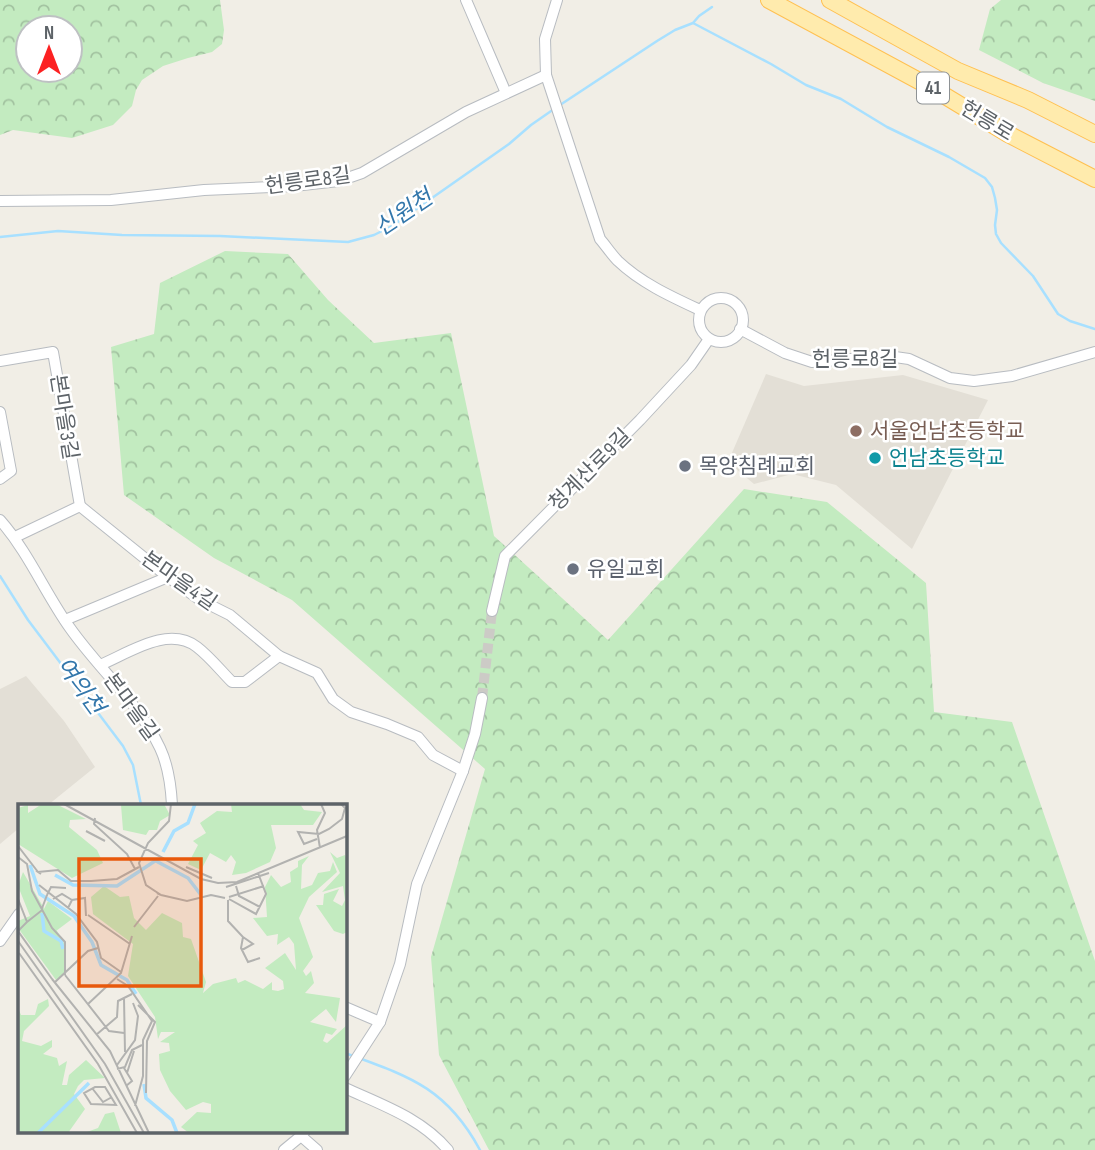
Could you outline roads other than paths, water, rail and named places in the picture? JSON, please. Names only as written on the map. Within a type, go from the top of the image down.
[{"type":"main road","name":"헌릉로","points":[[769,0],[932,88],[1008,134],[1095,179]]},
{"type":"main road","name":"헌릉로","points":[[830,0],[958,71],[1028,100],[1095,134]]},
{"type":"street","points":[[466,0],[506,93]]},
{"type":"street","points":[[557,0],[545,39],[546,75],[600,239],[618,260],[645,281],[700,310]]},
{"type":"street","name":"헌릉로8길","points":[[0,201],[111,200],[204,190],[340,181],[362,173],[466,112],[546,75]]},
{"type":"street","points":[[719,297],[733,301],[742,313],[740,329],[724,342],[709,339],[701,330],[700,310],[712,299],[719,297]]},
{"type":"street","name":"헌릉로8길","points":[[740,329],[785,353],[812,362],[888,356],[909,359],[950,378],[974,381],[1012,376],[1095,352]]},
{"type":"street","name":"청계산로9길","points":[[492,611],[505,556],[640,420],[691,365],[709,339]]},
{"type":"street","name":"본마을3길","points":[[0,361],[54,352],[80,506]]},
{"type":"street","points":[[0,411],[11,471],[0,480]]},
{"type":"street","points":[[15,537],[80,506]]},
{"type":"street","name":"본마을4길","points":[[80,506],[168,577],[200,600],[230,615],[279,656]]},
{"type":"street","name":"본마을길","points":[[0,520],[15,537],[68,627],[141,717],[160,748],[172,804]]},
{"type":"street","points":[[65,620],[168,577]]},
{"type":"street","points":[[100,665],[159,639],[177,638],[198,648],[232,682],[238,683],[245,682],[279,656],[317,673],[333,699],[351,712],[387,723],[418,737],[433,755],[463,771]]},
{"type":"street","points":[[346,1075],[378,1027],[400,964],[417,884],[463,771],[475,734],[482,698]]},
{"type":"street","points":[[0,941],[18,915]]},
{"type":"street","points":[[346,1008],[378,1027]]},
{"type":"street","points":[[346,1087],[410,1118],[448,1150]]},
{"type":"street","points":[[284,1150],[303,1133],[317,1150]]},
{"type":"waterway","name":"신원천","points":[[560,105],[657,41],[693,23],[712,7]]},
{"type":"waterway","points":[[693,23],[806,85],[841,99],[887,127],[985,178],[992,187],[995,198],[996,234],[1001,243],[1033,276],[1058,314],[1095,329]]},
{"type":"waterway","name":"신원천","points":[[0,237],[58,231],[348,242],[374,235],[392,226],[554,109]]},
{"type":"waterway","name":"여의천","points":[[0,576],[28,620],[123,746],[133,765],[141,804]]},
{"type":"waterway","name":"여의천","points":[[346,1053],[423,1086],[453,1112],[480,1150]]},
{"type":"tunnel","points":[[482,698],[492,611]]},
{"type":"place","name":"서울언남초등학교","points":[[856,431]]},
{"type":"place","name":"언남초등학교","points":[[875,458]]},
{"type":"place","name":"목양침례교회","points":[[685,466]]},
{"type":"place","name":"유일교회","points":[[573,569]]}]
